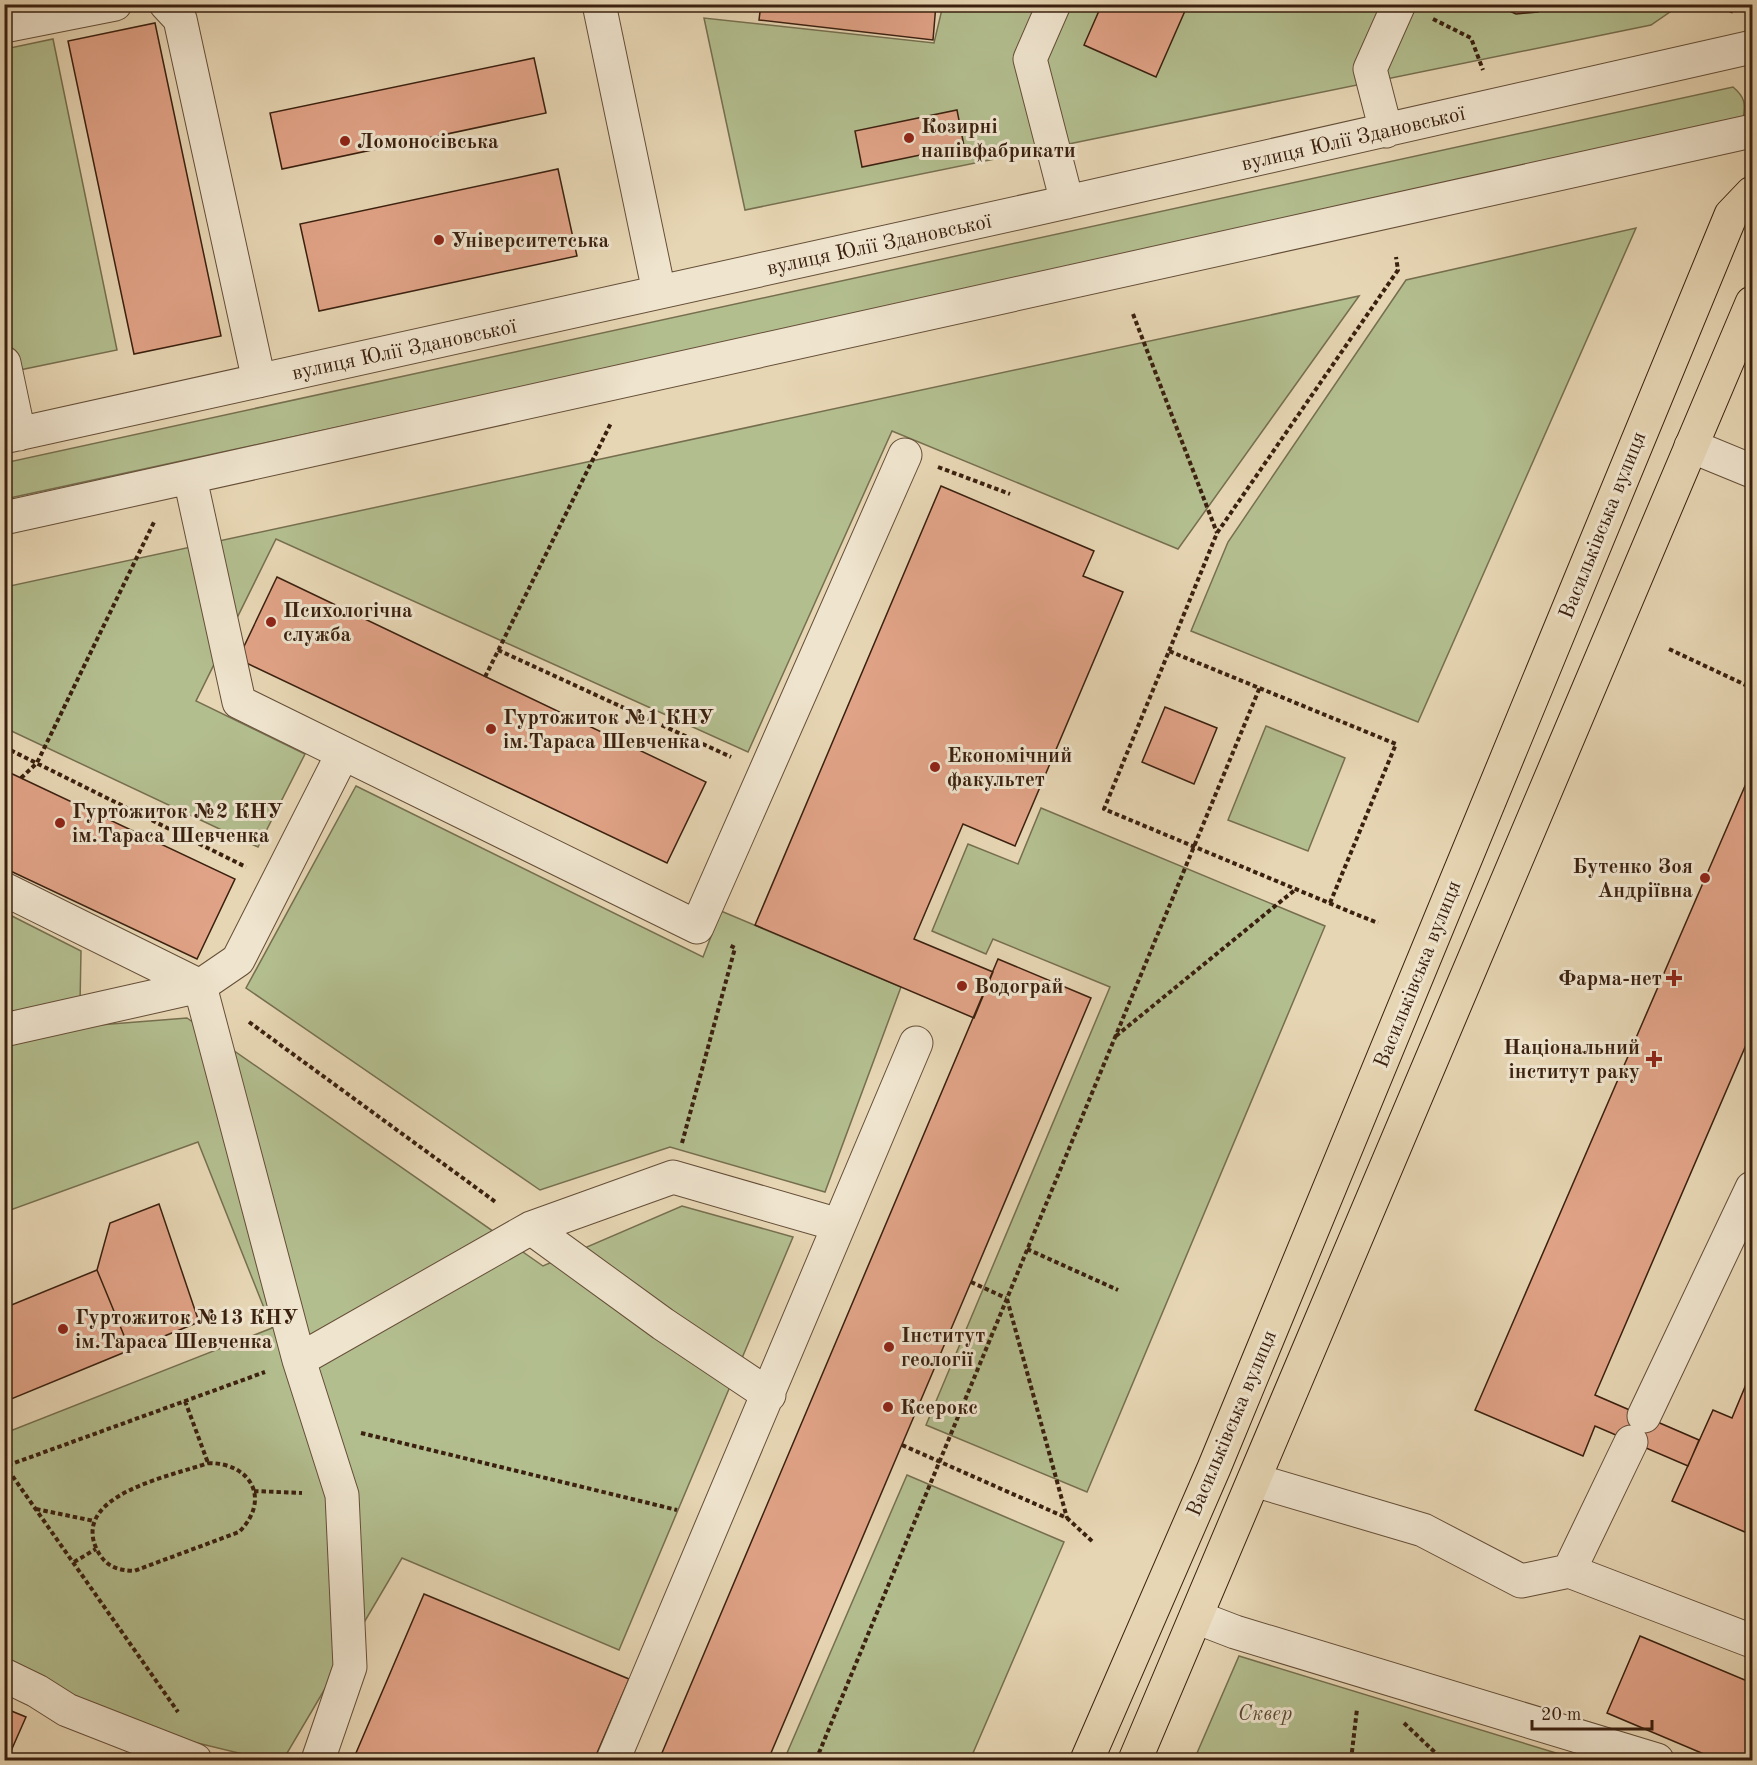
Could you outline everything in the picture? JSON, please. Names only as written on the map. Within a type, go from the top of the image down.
[{"type":"main road","name":"Васильківська вулиця","points":[[1087,1761],[1214,1468],[1731,215],[1752,193]]},
{"type":"main road","name":"Васильківська вулиця","points":[[1135,1761],[1752,303]]},
{"type":"street","points":[[4,26],[115,4]]},
{"type":"street","points":[[166,4],[180,19],[260,381]]},
{"type":"street","points":[[599,4],[659,292]]},
{"type":"street","points":[[1054,4],[1030,59],[1067,202]]},
{"type":"street","points":[[1386,131],[1370,69],[1410,9]]},
{"type":"street","name":"вулиця Юлії Здановської","points":[[12,435],[1386,131],[1752,47]]},
{"type":"street","points":[[4,518],[1752,131]]},
{"type":"street","points":[[4,363],[12,435]]},
{"type":"street","points":[[1691,447],[1752,471]]},
{"type":"street","points":[[190,478],[239,702],[697,927],[905,455]]},
{"type":"street","points":[[4,1030],[200,987],[238,960],[343,753]]},
{"type":"street","points":[[4,889],[200,987],[299,1360],[342,1495],[350,1668],[318,1761]]},
{"type":"street","points":[[613,1761],[916,1043]]},
{"type":"street","points":[[299,1360],[531,1228],[673,1177],[838,1225]]},
{"type":"street","points":[[1569,1571],[1752,1188]]},
{"type":"street","points":[[531,1228],[663,1324],[769,1395]]},
{"type":"street","points":[[1254,1480],[1423,1530],[1521,1581],[1569,1571],[1752,1641]]},
{"type":"street","points":[[1196,1617],[1235,1632],[1657,1761]]},
{"type":"street","points":[[4,1675],[67,1710],[195,1761]]},
{"type":"path","points":[[1410,9],[1471,38],[1486,79]]},
{"type":"path","points":[[1378,923],[1104,809],[1217,533],[1398,270],[1395,257]]},
{"type":"path","points":[[1133,314],[1217,533]]},
{"type":"path","points":[[485,677],[612,423]]},
{"type":"path","points":[[905,455],[1010,494]]},
{"type":"path","points":[[21,778],[37,763],[155,519]]},
{"type":"path","points":[[1669,649],[1752,688]]},
{"type":"path","points":[[498,650],[765,772]]},
{"type":"path","points":[[1169,651],[1396,744],[1330,903]]},
{"type":"path","points":[[816,1761],[1260,687]]},
{"type":"path","points":[[4,747],[276,882]]},
{"type":"path","points":[[1115,1036],[1296,889]]},
{"type":"path","points":[[673,1177],[735,948],[697,927]]},
{"type":"path","points":[[247,1021],[531,1228]]},
{"type":"path","points":[[1027,1249],[1118,1290]]},
{"type":"path","points":[[971,1282],[1006,1298],[1067,1518]]},
{"type":"path","points":[[179,1713],[5,1467],[299,1360]]},
{"type":"path","points":[[185,1401],[208,1463]]},
{"type":"path","points":[[319,1422],[716,1520]]},
{"type":"path","points":[[902,1445],[1067,1518],[1094,1543]]},
{"type":"path","points":[[208,1463],[235,1467],[248,1476],[254,1491],[251,1520],[239,1532],[134,1571],[116,1570],[103,1560],[97,1549],[94,1540],[94,1521],[103,1506],[117,1495],[208,1463]]},
{"type":"path","points":[[254,1491],[342,1495]]},
{"type":"path","points":[[36,1509],[94,1521]]},
{"type":"path","points":[[74,1562],[97,1549]]},
{"type":"green space","points":[[943,5],[1680,5],[1651,25],[745,210],[704,18],[934,43]]},
{"type":"green space","points":[[53,39],[117,350],[5,373],[5,49]]},
{"type":"green space","points":[[1733,87],[1744,101],[1744,109],[1743,119],[1732,126],[5,499],[4,463]]},
{"type":"green space","points":[[1636,228],[1418,722],[1191,631],[1228,542],[1406,280]]},
{"type":"green space","points":[[1359,296],[1178,549],[892,431],[748,752],[276,539],[196,701],[305,754],[258,847],[5,728],[5,587]]},
{"type":"green space","points":[[1266,726],[1345,758],[1308,851],[1228,820]]},
{"type":"green space","points":[[356,786],[703,957],[721,911],[901,987],[825,1192],[670,1147],[540,1190],[246,988]]},
{"type":"green space","points":[[1041,808],[1325,926],[1087,1492],[926,1425],[1110,987],[993,939],[986,954],[932,931],[968,844],[1018,864]]},
{"type":"green space","points":[[4,912],[81,951],[80,1004],[5,1021]]},
{"type":"green space","points":[[187,1018],[543,1266],[682,1206],[793,1237],[619,1650],[402,1558],[283,1760],[267,1760],[144,1730],[5,1661],[5,1433],[272,1328],[198,1142],[5,1212],[5,1043],[86,1026]]},
{"type":"green space","points":[[907,1475],[1064,1542],[970,1760],[784,1760]]},
{"type":"green space","name":"Сквер","points":[[1239,1656],[1579,1760],[1194,1760]]},
{"type":"building","points":[[761,4],[936,4],[933,40],[759,20]]},
{"type":"building","points":[[1102,4],[1188,4],[1156,77],[1084,45]]},
{"type":"building","points":[[1494,4],[1551,4],[1538,12],[1516,14]]},
{"type":"building","points":[[155,23],[221,336],[134,354],[68,41]]},
{"type":"building","name":"Ломоносівська","points":[[534,58],[546,113],[282,169],[270,113]]},
{"type":"building","name":"Козирні напівфабрикати","points":[[957,110],[964,146],[862,167],[855,131]]},
{"type":"building","name":"Університетська","points":[[558,169],[577,256],[319,311],[300,224]]},
{"type":"building","name":"Економічний факультет","points":[[941,486],[1094,551],[1083,576],[1123,592],[1015,846],[963,824],[914,939],[993,972],[974,1018],[755,925]]},
{"type":"building","name":"Гуртожиток №1 КНУ ім.Тараса Шевченка","points":[[277,577],[706,782],[667,863],[238,659]]},
{"type":"building","points":[[1165,707],[1217,728],[1194,784],[1142,762]]},
{"type":"building","name":"Гуртожиток №2 КНУ ім.Тараса Шевченка","points":[[4,770],[235,879],[197,959],[4,868]]},
{"type":"building","points":[[1748,779],[1752,781],[1752,1031],[1595,1395],[1699,1440],[1688,1466],[1595,1426],[1583,1456],[1475,1410]]},
{"type":"building","name":"Інститут геології","points":[[998,959],[1091,998],[971,1282],[768,1760],[659,1760]]},
{"type":"building","points":[[159,1204],[199,1322],[130,1350],[97,1270],[110,1223]]},
{"type":"building","name":"Гуртожиток №13 КНУ ім.Тараса Шевченка","points":[[97,1270],[130,1350],[4,1402],[4,1308]]},
{"type":"building","points":[[1752,1370],[1752,1535],[1672,1501],[1713,1410],[1732,1418]]},
{"type":"building","points":[[424,1594],[629,1679],[594,1760],[353,1760]]},
{"type":"building","points":[[1640,1636],[1752,1683],[1752,1760],[1718,1760],[1607,1713]]},
{"type":"building","points":[[9,1710],[26,1717],[7,1760],[4,1760],[4,1720]]},
{"type":"place","name":"Козирні напівфабрикати","points":[[909,138]]},
{"type":"place","name":"Ломоносівська","points":[[345,141]]},
{"type":"place","name":"Університетська","points":[[439,240]]},
{"type":"place","name":"Психологічна служба","points":[[271,622]]},
{"type":"place","name":"Гуртожиток №1 КНУ ім.Тараса Шевченка","points":[[491,729]]},
{"type":"place","name":"Економічний факультет","points":[[935,767]]},
{"type":"place","name":"Гуртожиток №2 КНУ ім.Тараса Шевченка","points":[[60,823]]},
{"type":"place","name":"Бутенко Зоя Андріївна","points":[[1705,878]]},
{"type":"place","name":"Фарма-нет","points":[[1674,978]]},
{"type":"place","name":"Водограй","points":[[962,986]]},
{"type":"place","name":"Національний інститут раку","points":[[1654,1059]]},
{"type":"place","name":"Гуртожиток №13 КНУ ім.Тараса Шевченка","points":[[63,1329]]},
{"type":"place","name":"Інститут геології","points":[[889,1347]]},
{"type":"place","name":"Ксерокс","points":[[888,1407]]}]
